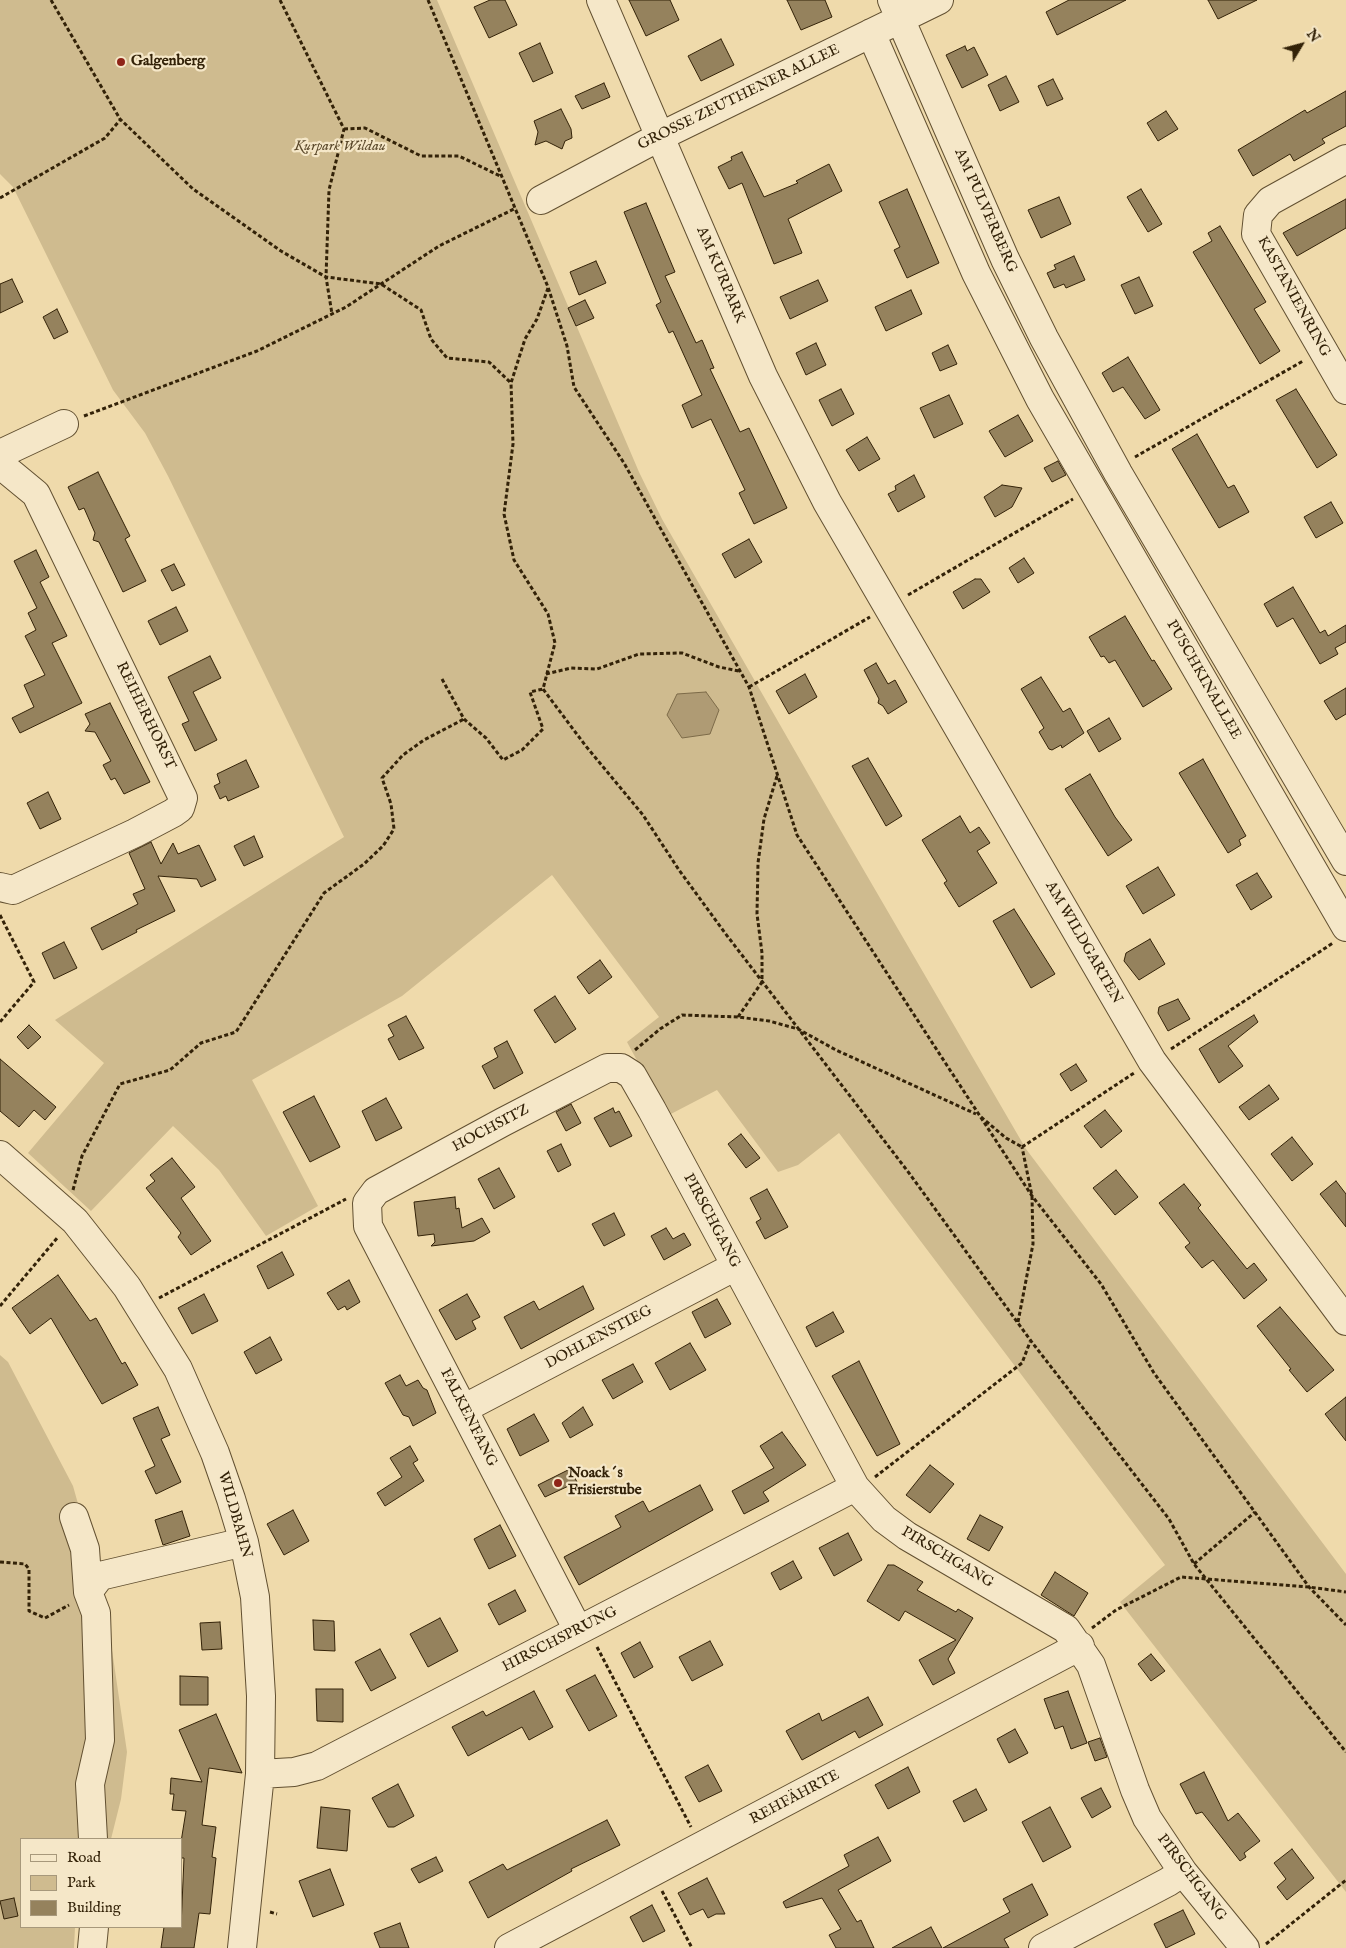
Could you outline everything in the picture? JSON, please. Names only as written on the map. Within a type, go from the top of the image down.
[{"type":"street","name":"AM KURPARK","points":[[601,0],[771,393],[797,446],[851,544]]},
{"type":"street","name":"GROSSE ZEUTHENER ALLEE","points":[[541,200],[660,136],[871,33],[896,9],[939,0]]},
{"type":"street","name":"AM PULVERBERG","points":[[896,9],[1005,259],[1087,417]]},
{"type":"street","name":"PUSCHKINALLEE","points":[[871,33],[976,273],[1059,434],[1342,934]]},
{"type":"street","name":"KASTANIENRING","points":[[1346,159],[1270,201],[1258,216],[1256,234],[1346,390]]},
{"type":"street","name":"PUSCHKINALLEE","points":[[1087,417],[1116,471],[1346,861]]},
{"type":"street","points":[[1,452],[64,424]]},
{"type":"street","name":"REIHERHORST","points":[[0,887],[13,890],[135,833],[180,808],[183,798],[36,494],[7,470],[1,452]]},
{"type":"street","points":[[1091,488],[1116,471]]},
{"type":"street","name":"AM WILDGARTEN","points":[[851,544],[1152,1061],[1346,1321]]},
{"type":"street","name":"HOCHSITZ","points":[[367,1203],[376,1191],[503,1122],[607,1068],[627,1060]]},
{"type":"street","name":"PIRSCHGANG","points":[[627,1060],[632,1075],[734,1267],[855,1487],[884,1519],[907,1536],[1048,1617],[1066,1629],[1078,1643],[1091,1665],[1135,1790],[1148,1818],[1183,1872],[1245,1948]]},
{"type":"street","name":"WILDBAHN","points":[[0,1155],[67,1213],[127,1287],[178,1369],[215,1453],[244,1542],[255,1597],[260,1663],[260,1774],[242,1948]]},
{"type":"street","name":"FALKENFANG","points":[[367,1203],[368,1226],[463,1409],[582,1628]]},
{"type":"street","name":"DOHLENSTIEG","points":[[463,1409],[734,1267]]},
{"type":"street","name":"HIRSCHSPRUNG","points":[[260,1774],[294,1772],[317,1766],[855,1487]]},
{"type":"street","points":[[74,1517],[85,1548],[88,1592],[96,1613],[100,1740],[90,1784],[93,1838]]},
{"type":"street","points":[[88,1592],[100,1576],[244,1542]]},
{"type":"street","name":"REHFÄHRTE","points":[[509,1948],[702,1847],[1078,1643]]},
{"type":"street","points":[[1043,1948],[1168,1882],[1183,1872]]},
{"type":"street","points":[[92,1948],[94,1928]]},
{"type":"path","points":[[51,0],[120,119],[193,189],[281,251],[326,277],[382,284],[421,310],[431,339],[447,358],[489,362],[510,384]]},
{"type":"path","points":[[280,0],[344,129],[329,190],[326,277],[332,314]]},
{"type":"path","points":[[428,0],[548,287],[567,346],[574,387],[624,463],[749,687],[797,835],[1032,1196],[1101,1284],[1154,1373],[1309,1587],[1346,1625]]},
{"type":"path","points":[[0,198],[105,138],[120,119]]},
{"type":"path","points":[[344,129],[365,128],[421,156],[459,156],[501,177]]},
{"type":"path","points":[[64,424],[257,351],[332,314],[439,246],[516,208],[541,200]]},
{"type":"path","points":[[548,287],[538,319],[525,339],[510,384],[514,444],[504,514],[514,560],[548,614],[555,643],[543,689],[585,745],[643,815],[679,870],[762,982],[909,1173],[1031,1341],[1169,1519],[1194,1564],[1346,1752]]},
{"type":"path","points":[[1116,471],[1322,350]]},
{"type":"path","points":[[749,687],[1091,488]]},
{"type":"path","points":[[546,674],[570,668],[597,669],[639,654],[682,653],[719,667],[740,672]]},
{"type":"path","points":[[442,679],[464,719],[486,738],[503,760],[522,750],[543,730],[530,692],[543,689]]},
{"type":"path","points":[[0,1306],[63,1231],[82,1156],[120,1084],[170,1070],[201,1043],[236,1032],[324,893],[364,864],[383,846],[394,829],[391,804],[382,778],[403,755],[424,740],[464,719]]},
{"type":"path","points":[[738,1017],[762,982],[762,953],[757,914],[758,863],[764,819],[777,774]]},
{"type":"path","points":[[0,915],[34,982],[0,1022]]},
{"type":"path","points":[[1022,1147],[1342,934]]},
{"type":"path","points":[[627,1060],[660,1029],[682,1015],[738,1017],[769,1021],[798,1029],[836,1050],[978,1114],[1006,1138],[1022,1147],[1032,1196],[1033,1244],[1018,1322]]},
{"type":"path","points":[[152,1302],[321,1212]]},
{"type":"path","points":[[855,1487],[868,1482],[1022,1363],[1031,1341]]},
{"type":"path","points":[[1194,1564],[1255,1512]]},
{"type":"path","points":[[0,1562],[25,1564],[29,1569],[29,1610],[45,1618],[56,1614],[88,1592]]},
{"type":"path","points":[[1078,1643],[1116,1610],[1181,1577],[1205,1577],[1346,1592]]},
{"type":"path","points":[[582,1628],[702,1847]]},
{"type":"path","points":[[652,1873],[692,1948]]},
{"type":"path","points":[[1262,1948],[1346,1880]]},
{"type":"path","points":[[270,1912],[277,1914]]},
{"type":"green space","name":"Kurpark Wildau","points":[[0,0],[437,0],[639,472],[662,519],[834,819],[1026,1149],[1346,1574],[1346,1892],[1120,1602],[1165,1565],[839,1133],[798,1165],[778,1172],[717,1090],[667,1116],[627,1042],[659,1017],[552,875],[402,996],[252,1080],[318,1206],[266,1236],[219,1170],[173,1126],[91,1211],[28,1153],[104,1063],[55,1020],[344,837],[168,476],[145,433],[113,390],[13,187],[0,174]]},
{"type":"green space","points":[[0,1355],[8,1362],[73,1486],[104,1596],[127,1752],[121,1799],[111,1838],[20,1838],[20,1928],[75,1928],[74,1948],[0,1948]]},
{"type":"shaded area","points":[[706,692],[719,710],[710,734],[682,738],[667,715],[677,694]]},
{"type":"building","points":[[490,0],[505,0],[517,25],[489,38],[474,7]]},
{"type":"building","points":[[629,0],[670,0],[679,20],[646,36]]},
{"type":"building","points":[[787,0],[825,0],[832,17],[801,30]]},
{"type":"building","points":[[1069,0],[1126,0],[1057,35],[1046,12]]},
{"type":"building","points":[[1208,0],[1257,0],[1218,19]]},
{"type":"building","points":[[721,39],[734,65],[701,81],[688,56]]},
{"type":"building","points":[[540,43],[553,73],[533,82],[519,53]]},
{"type":"building","points":[[965,46],[967,51],[974,47],[988,75],[962,88],[946,55]]},
{"type":"building","points":[[1006,76],[1019,102],[1000,111],[988,85]]},
{"type":"building","points":[[1053,79],[1063,99],[1047,106],[1038,86]]},
{"type":"building","points":[[604,83],[610,97],[582,109],[575,96]]},
{"type":"building","points":[[1346,91],[1346,126],[1322,139],[1325,143],[1294,161],[1290,154],[1253,176],[1238,150],[1305,110],[1307,113]]},
{"type":"building","points":[[561,109],[571,129],[572,138],[565,141],[562,149],[546,141],[535,145],[538,132],[534,121]]},
{"type":"building","points":[[1166,111],[1178,129],[1158,141],[1147,123]]},
{"type":"building","points":[[742,152],[764,197],[798,183],[796,181],[829,164],[842,191],[788,219],[802,253],[774,264],[742,183],[729,189],[718,167],[732,160],[731,157]]},
{"type":"building","points":[[907,189],[939,263],[907,278],[894,250],[900,247],[879,202]]},
{"type":"building","points":[[1141,189],[1162,224],[1148,232],[1127,197]]},
{"type":"building","points":[[1059,197],[1071,224],[1041,238],[1028,210]]},
{"type":"building","points":[[1346,199],[1346,228],[1297,256],[1283,233]]},
{"type":"building","points":[[646,203],[675,272],[665,276],[696,343],[702,340],[714,368],[710,369],[740,432],[749,428],[787,508],[754,524],[739,493],[745,490],[711,419],[692,428],[682,405],[702,395],[673,331],[669,333],[656,305],[661,302],[624,212]]},
{"type":"building","points":[[1220,226],[1266,302],[1254,309],[1280,351],[1260,364],[1193,252],[1212,241],[1208,233]]},
{"type":"building","points":[[1074,256],[1085,280],[1066,288],[1064,284],[1054,288],[1047,273],[1056,269],[1054,265]]},
{"type":"building","points":[[596,261],[606,283],[579,295],[570,272]]},
{"type":"building","points":[[1139,277],[1153,306],[1135,314],[1121,285]]},
{"type":"building","points":[[12,279],[23,302],[0,313],[0,284]]},
{"type":"building","points":[[818,280],[828,301],[790,319],[780,297]]},
{"type":"building","points":[[911,290],[922,314],[886,331],[875,307]]},
{"type":"building","points":[[585,300],[594,318],[576,326],[568,308]]},
{"type":"building","points":[[57,309],[68,332],[54,339],[43,317]]},
{"type":"building","points":[[816,343],[826,365],[806,375],[796,353]]},
{"type":"building","points":[[948,345],[957,364],[940,371],[932,353]]},
{"type":"building","points":[[1128,357],[1160,410],[1145,419],[1123,387],[1113,392],[1102,373]]},
{"type":"building","points":[[841,389],[854,414],[832,426],[819,400]]},
{"type":"building","points":[[1296,389],[1337,455],[1317,468],[1276,400]]},
{"type":"building","points":[[949,395],[963,424],[934,438],[920,408]]},
{"type":"building","points":[[1018,415],[1033,441],[1005,457],[989,431]]},
{"type":"building","points":[[1197,434],[1228,488],[1234,485],[1249,512],[1219,528],[1172,449]]},
{"type":"building","points":[[867,437],[880,459],[859,471],[846,450]]},
{"type":"building","points":[[1058,461],[1066,475],[1052,482],[1044,468]]},
{"type":"building","points":[[98,472],[130,536],[125,539],[146,581],[123,592],[99,542],[93,540],[95,533],[84,508],[79,510],[68,487]]},
{"type":"building","points":[[914,475],[925,497],[898,512],[888,494],[896,490],[895,486]]},
{"type":"building","points":[[1002,485],[1022,488],[1012,507],[995,517],[984,497]]},
{"type":"building","points":[[1331,502],[1343,523],[1316,538],[1304,517]]},
{"type":"building","points":[[749,539],[762,562],[735,578],[722,554]]},
{"type":"building","points":[[36,550],[49,577],[40,582],[67,636],[52,643],[82,703],[20,733],[12,718],[34,707],[24,685],[45,675],[25,636],[36,630],[28,613],[37,608],[14,561]]},
{"type":"building","points":[[1024,558],[1034,573],[1018,583],[1009,568]]},
{"type":"building","points":[[174,564],[185,585],[172,591],[161,570]]},
{"type":"building","points":[[975,579],[981,579],[990,592],[963,609],[953,592]]},
{"type":"building","points":[[1293,587],[1320,633],[1325,630],[1328,636],[1346,625],[1346,642],[1335,648],[1338,654],[1320,664],[1293,618],[1277,627],[1264,604]]},
{"type":"building","points":[[176,607],[188,631],[160,645],[148,621]]},
{"type":"building","points":[[1125,616],[1152,661],[1154,660],[1172,689],[1143,707],[1115,660],[1109,663],[1104,656],[1101,657],[1089,637]]},
{"type":"building","points":[[210,656],[221,678],[193,692],[217,740],[195,751],[182,724],[189,721],[168,677]]},
{"type":"building","points":[[876,663],[888,684],[895,680],[907,702],[888,714],[883,706],[878,703],[879,699],[864,670]]},
{"type":"building","points":[[805,674],[817,697],[789,714],[776,691]]},
{"type":"building","points":[[1041,677],[1063,712],[1070,708],[1084,733],[1062,748],[1061,745],[1052,750],[1049,749],[1039,732],[1044,728],[1021,689]]},
{"type":"building","points":[[1346,688],[1346,714],[1336,720],[1324,701]]},
{"type":"building","points":[[110,703],[150,782],[124,794],[115,778],[111,780],[103,765],[111,761],[95,732],[85,731],[90,724],[85,714]]},
{"type":"building","points":[[1109,718],[1121,739],[1099,752],[1087,731]]},
{"type":"building","points":[[868,758],[902,816],[886,826],[852,766]]},
{"type":"building","points":[[1203,759],[1246,836],[1239,840],[1241,845],[1228,853],[1179,773]]},
{"type":"building","points":[[246,760],[259,787],[228,801],[226,796],[220,799],[214,786],[220,783],[217,774]]},
{"type":"building","points":[[1090,774],[1115,817],[1132,840],[1108,856],[1065,789]]},
{"type":"building","points":[[48,792],[61,819],[40,829],[27,803]]},
{"type":"building","points":[[960,816],[970,833],[979,827],[990,843],[977,851],[997,883],[959,907],[944,883],[947,881],[922,840]]},
{"type":"building","points":[[254,836],[263,857],[244,866],[234,846]]},
{"type":"building","points":[[151,842],[161,864],[173,843],[178,854],[199,845],[216,880],[201,887],[197,879],[158,876],[175,911],[136,930],[137,932],[102,950],[91,928],[138,904],[133,894],[145,889],[129,853]]},
{"type":"building","points":[[1158,867],[1175,895],[1143,914],[1126,886]]},
{"type":"building","points":[[1257,873],[1272,897],[1251,910],[1236,885]]},
{"type":"building","points":[[1014,909],[1055,974],[1031,988],[993,921]]},
{"type":"building","points":[[1150,939],[1165,964],[1139,980],[1124,961],[1126,953]]},
{"type":"building","points":[[64,942],[77,968],[54,979],[42,953]]},
{"type":"building","points":[[600,960],[612,977],[589,994],[577,977]]},
{"type":"building","points":[[555,996],[576,1029],[555,1043],[534,1010]]},
{"type":"building","points":[[1178,999],[1190,1019],[1168,1031],[1158,1013],[1159,1007]]},
{"type":"building","points":[[1254,1015],[1258,1022],[1228,1046],[1243,1066],[1219,1083],[1199,1049]]},
{"type":"building","points":[[406,1016],[424,1048],[399,1060],[388,1039],[394,1036],[388,1025]]},
{"type":"building","points":[[29,1025],[41,1037],[28,1049],[17,1037]]},
{"type":"building","points":[[507,1041],[523,1073],[494,1089],[482,1066],[498,1057],[494,1048]]},
{"type":"building","points":[[0,1059],[56,1107],[45,1120],[34,1110],[19,1127],[0,1111]]},
{"type":"building","points":[[1076,1064],[1087,1081],[1071,1091],[1060,1074]]},
{"type":"building","points":[[1269,1085],[1279,1099],[1249,1120],[1239,1107]]},
{"type":"building","points":[[314,1096],[340,1147],[310,1162],[283,1112]]},
{"type":"building","points":[[386,1098],[402,1128],[376,1141],[362,1111]]},
{"type":"building","points":[[571,1104],[581,1123],[566,1131],[556,1112]]},
{"type":"building","points":[[613,1108],[615,1113],[619,1111],[632,1136],[610,1147],[594,1118]]},
{"type":"building","points":[[1105,1110],[1122,1131],[1101,1148],[1084,1126]]},
{"type":"building","points":[[741,1134],[760,1158],[746,1168],[728,1144]]},
{"type":"building","points":[[1292,1137],[1313,1164],[1292,1181],[1271,1154]]},
{"type":"building","points":[[561,1144],[571,1165],[558,1172],[547,1151]]},
{"type":"building","points":[[172,1158],[195,1187],[181,1198],[211,1241],[191,1255],[178,1237],[181,1233],[146,1188],[155,1181],[150,1175]]},
{"type":"building","points":[[499,1168],[515,1197],[494,1209],[478,1179]]},
{"type":"building","points":[[1116,1170],[1138,1197],[1115,1215],[1093,1188]]},
{"type":"building","points":[[1336,1181],[1346,1194],[1346,1227],[1320,1194]]},
{"type":"building","points":[[1184,1184],[1201,1205],[1198,1208],[1247,1269],[1254,1263],[1267,1280],[1244,1299],[1213,1260],[1202,1268],[1185,1247],[1190,1243],[1159,1203]]},
{"type":"building","points":[[767,1189],[788,1227],[765,1239],[756,1222],[761,1219],[750,1198]]},
{"type":"building","points":[[455,1197],[456,1209],[459,1208],[462,1228],[482,1218],[490,1232],[474,1241],[431,1246],[435,1242],[434,1234],[418,1236],[414,1202]]},
{"type":"building","points":[[614,1213],[625,1235],[604,1246],[592,1224]]},
{"type":"building","points":[[666,1228],[673,1239],[684,1233],[691,1245],[664,1260],[651,1236]]},
{"type":"building","points":[[282,1252],[294,1275],[268,1289],[257,1266]]},
{"type":"building","points":[[58,1275],[90,1321],[96,1318],[122,1364],[125,1362],[138,1385],[102,1404],[51,1318],[30,1334],[12,1308]]},
{"type":"building","points":[[349,1280],[360,1302],[347,1310],[345,1306],[338,1310],[327,1293]]},
{"type":"building","points":[[583,1286],[594,1309],[521,1349],[504,1317],[534,1301],[539,1310]]},
{"type":"building","points":[[204,1294],[218,1321],[192,1334],[178,1308]]},
{"type":"building","points":[[467,1294],[480,1317],[472,1321],[476,1329],[456,1340],[439,1310]]},
{"type":"building","points":[[717,1299],[731,1324],[705,1338],[692,1312]]},
{"type":"building","points":[[1280,1307],[1334,1370],[1307,1392],[1257,1326]]},
{"type":"building","points":[[833,1312],[844,1332],[816,1347],[806,1327]]},
{"type":"building","points":[[270,1337],[282,1360],[256,1374],[244,1352]]},
{"type":"building","points":[[690,1343],[706,1370],[670,1390],[655,1363]]},
{"type":"building","points":[[859,1361],[900,1444],[877,1456],[832,1376]]},
{"type":"building","points":[[633,1364],[643,1382],[613,1399],[602,1380]]},
{"type":"building","points":[[400,1375],[406,1386],[418,1380],[423,1388],[427,1390],[436,1413],[413,1426],[409,1417],[403,1415],[385,1383]]},
{"type":"building","points":[[1346,1397],[1346,1441],[1325,1414]]},
{"type":"building","points":[[158,1407],[170,1435],[161,1439],[181,1482],[156,1494],[145,1471],[155,1466],[133,1418]]},
{"type":"building","points":[[583,1407],[593,1425],[570,1438],[562,1423]]},
{"type":"building","points":[[534,1414],[549,1441],[520,1456],[507,1429]]},
{"type":"building","points":[[782,1432],[806,1465],[763,1492],[769,1501],[744,1514],[732,1491],[774,1468],[760,1446]]},
{"type":"building","points":[[410,1446],[418,1460],[413,1463],[424,1481],[385,1506],[377,1493],[402,1477],[390,1458]]},
{"type":"building","points":[[930,1465],[954,1484],[930,1513],[906,1495]]},
{"type":"building","name":"Noack´s Frisierstube","points":[[570,1469],[577,1482],[545,1497],[538,1485]]},
{"type":"building","points":[[700,1485],[713,1510],[579,1585],[564,1557],[621,1527],[615,1516],[643,1501],[649,1512]]},
{"type":"building","points":[[293,1510],[309,1541],[284,1555],[267,1524]]},
{"type":"building","points":[[182,1511],[190,1536],[163,1545],[155,1520]]},
{"type":"building","points":[[980,1515],[1003,1527],[989,1551],[967,1539]]},
{"type":"building","points":[[500,1525],[516,1556],[489,1569],[474,1539]]},
{"type":"building","points":[[848,1533],[862,1560],[834,1576],[819,1548]]},
{"type":"building","points":[[793,1561],[802,1578],[780,1590],[771,1573]]},
{"type":"building","points":[[888,1565],[894,1565],[923,1582],[917,1590],[956,1612],[958,1609],[973,1618],[948,1659],[955,1673],[933,1685],[919,1660],[956,1640],[905,1611],[899,1621],[867,1601]]},
{"type":"building","points":[[1055,1572],[1088,1593],[1074,1616],[1041,1595]]},
{"type":"building","points":[[515,1590],[526,1611],[499,1625],[488,1604]]},
{"type":"building","points":[[440,1618],[458,1651],[428,1667],[410,1634]]},
{"type":"building","points":[[313,1620],[334,1621],[335,1651],[314,1650]]},
{"type":"building","points":[[220,1622],[222,1649],[202,1650],[200,1623]]},
{"type":"building","points":[[710,1641],[723,1665],[692,1681],[679,1657]]},
{"type":"building","points":[[640,1642],[653,1667],[634,1678],[621,1653]]},
{"type":"building","points":[[380,1649],[396,1678],[371,1691],[355,1662]]},
{"type":"building","points":[[1151,1654],[1165,1671],[1151,1681],[1138,1664]]},
{"type":"building","points":[[595,1675],[617,1716],[589,1731],[566,1690]]},
{"type":"building","points":[[180,1676],[208,1677],[208,1705],[180,1705]]},
{"type":"building","points":[[316,1689],[343,1689],[343,1722],[317,1721]]},
{"type":"building","points":[[534,1691],[553,1727],[529,1740],[522,1727],[468,1756],[452,1727],[483,1711],[486,1716]]},
{"type":"building","points":[[1068,1691],[1087,1743],[1071,1749],[1063,1726],[1055,1729],[1044,1699]]},
{"type":"building","points":[[868,1697],[883,1725],[859,1738],[855,1731],[802,1760],[786,1731],[819,1713],[822,1721]]},
{"type":"building","points":[[216,1714],[242,1773],[209,1768],[202,1825],[216,1827],[212,1857],[216,1858],[210,1914],[199,1913],[194,1948],[161,1948],[164,1928],[182,1928],[184,1858],[182,1858],[182,1838],[186,1811],[172,1810],[174,1794],[170,1794],[171,1778],[202,1782],[179,1730]]},
{"type":"building","points":[[1015,1729],[1028,1753],[1009,1763],[997,1739]]},
{"type":"building","points":[[1100,1738],[1107,1757],[1095,1761],[1088,1742]]},
{"type":"building","points":[[708,1765],[722,1791],[699,1802],[685,1777]]},
{"type":"building","points":[[908,1767],[920,1792],[888,1809],[875,1785]]},
{"type":"building","points":[[1204,1772],[1228,1821],[1238,1813],[1260,1841],[1244,1853],[1246,1857],[1240,1861],[1202,1812],[1196,1814],[1180,1784]]},
{"type":"building","points":[[398,1784],[414,1816],[394,1827],[388,1827],[372,1798]]},
{"type":"building","points":[[1101,1788],[1111,1807],[1092,1818],[1081,1798]]},
{"type":"building","points":[[976,1789],[987,1810],[964,1822],[953,1801]]},
{"type":"building","points":[[321,1807],[350,1810],[347,1851],[317,1848]]},
{"type":"building","points":[[1050,1807],[1071,1847],[1043,1862],[1022,1822]]},
{"type":"building","points":[[607,1820],[620,1845],[571,1869],[572,1871],[488,1918],[469,1882],[503,1864],[507,1870]]},
{"type":"building","points":[[878,1837],[891,1861],[838,1890],[857,1922],[861,1920],[874,1948],[836,1948],[829,1935],[841,1929],[822,1898],[786,1908],[783,1902],[849,1866],[844,1855]]},
{"type":"building","points":[[1292,1849],[1314,1878],[1287,1900],[1277,1887],[1286,1879],[1274,1863]]},
{"type":"building","points":[[436,1857],[443,1871],[419,1883],[411,1869]]},
{"type":"building","points":[[330,1869],[344,1905],[313,1917],[299,1881]]},
{"type":"building","points":[[707,1878],[725,1914],[716,1914],[708,1918],[703,1909],[690,1915],[678,1893]]},
{"type":"building","points":[[1032,1884],[1048,1915],[1004,1939],[1009,1948],[943,1948],[1010,1912],[1003,1899]]},
{"type":"building","points":[[14,1898],[18,1916],[4,1919],[0,1901]]},
{"type":"building","points":[[652,1905],[665,1931],[643,1942],[630,1917]]},
{"type":"building","points":[[1183,1910],[1195,1934],[1166,1948],[1154,1924]]},
{"type":"building","points":[[400,1923],[409,1948],[380,1948],[374,1933]]},
{"type":"building","points":[[931,1927],[942,1948],[892,1948]]},
{"type":"place","name":"Galgenberg","points":[[121,62]]},
{"type":"place","name":"Noack´s Frisierstube","points":[[558,1483]]}]
